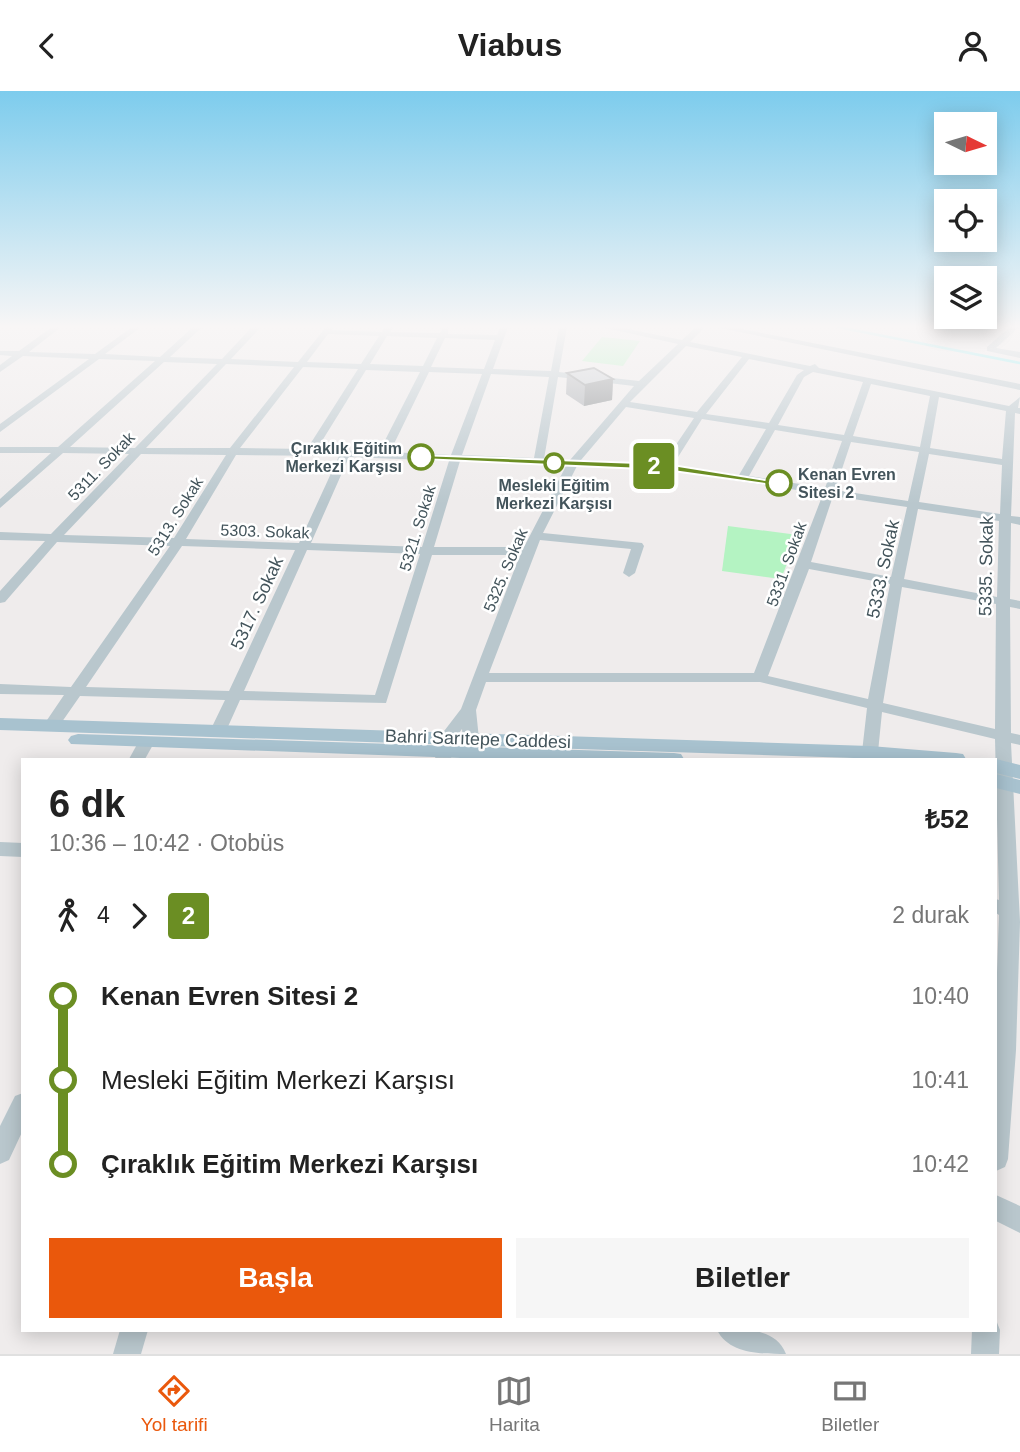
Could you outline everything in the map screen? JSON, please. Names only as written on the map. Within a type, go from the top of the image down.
[{"type":"main road","name":"Bahri Sarıtepe Caddesi","points":[[0,725],[218,730],[443,750]]},
{"type":"main road","name":"Bahri Sarıtepe Caddesi","points":[[0,737],[142,751],[443,750],[648,758]]},
{"type":"main road","name":"Bahri Sarıtepe Caddesi","points":[[469,751],[870,752],[944,758]]},
{"type":"street","points":[[16,416],[49,386]]},
{"type":"street","points":[[0,429],[61,386]]},
{"type":"street","points":[[0,505],[132,386]]},
{"type":"street","name":"5311. Sokak","points":[[0,599],[198,386]]},
{"type":"street","name":"5313. Sokak","points":[[51,726],[177,544],[233,451],[283,386]]},
{"type":"street","points":[[310,452],[351,386]]},
{"type":"street","points":[[383,455],[418,386]]},
{"type":"street","name":"5321. Sokak","points":[[232,696],[381,700],[455,459],[484,386]]},
{"type":"street","points":[[538,463],[550,386]]},
{"type":"street","name":"5325. Sokak","points":[[468,710],[528,551],[573,463],[639,386]]},
{"type":"street","points":[[666,467],[700,415],[723,386]]},
{"type":"street","points":[[743,477],[796,386]]},
{"type":"street","name":"5331. Sokak","points":[[760,678],[804,564],[866,386]]},
{"type":"street","points":[[899,386],[1017,407]]},
{"type":"street","name":"5333. Sokak","points":[[870,752],[874,707],[897,581],[926,451],[935,393]]},
{"type":"street","points":[[624,404],[1006,463]]},
{"type":"street","name":"5335. Sokak","points":[[997,1153],[1013,1052],[1001,1008],[1008,910],[1007,776],[1003,737],[1003,601],[1006,463],[1017,407]]},
{"type":"street","points":[[0,450],[310,452],[666,467],[1020,521]]},
{"type":"street","name":"5317. Sokak","points":[[218,730],[346,453]]},
{"type":"street","name":"5303. Sokak","points":[[0,536],[177,544],[528,551]]},
{"type":"street","points":[[538,536],[638,546],[629,573]]},
{"type":"street","points":[[804,564],[1020,605]]},
{"type":"street","points":[[480,678],[760,678],[1020,740]]},
{"type":"street","points":[[0,689],[232,696]]},
{"type":"street","points":[[443,750],[468,710]]},
{"type":"street","points":[[468,710],[469,751]]},
{"type":"street","points":[[0,849],[21,850]]},
{"type":"street","points":[[8,1138],[21,1109]]},
{"type":"street","points":[[997,1208],[1020,1220]]},
{"type":"street","points":[[127,1354],[133,1332]]},
{"type":"street","points":[[734,1332],[772,1354]]},
{"type":"street","points":[[985,1354],[986,1332]]},
{"type":"green space","points":[[728,526],[798,535],[781,579],[722,571]]},
{"type":"bus line","name":"2","points":[[421,457],[666,467],[779,483]]},
{"type":"place","name":"Çıraklık Eğitim Merkezi Karşısı","points":[[421,457]]},
{"type":"place","name":"Mesleki Eğitim Merkezi Karşısı","points":[[554,463]]},
{"type":"place","name":"Kenan Evren Sitesi 2","points":[[779,483]]}]
